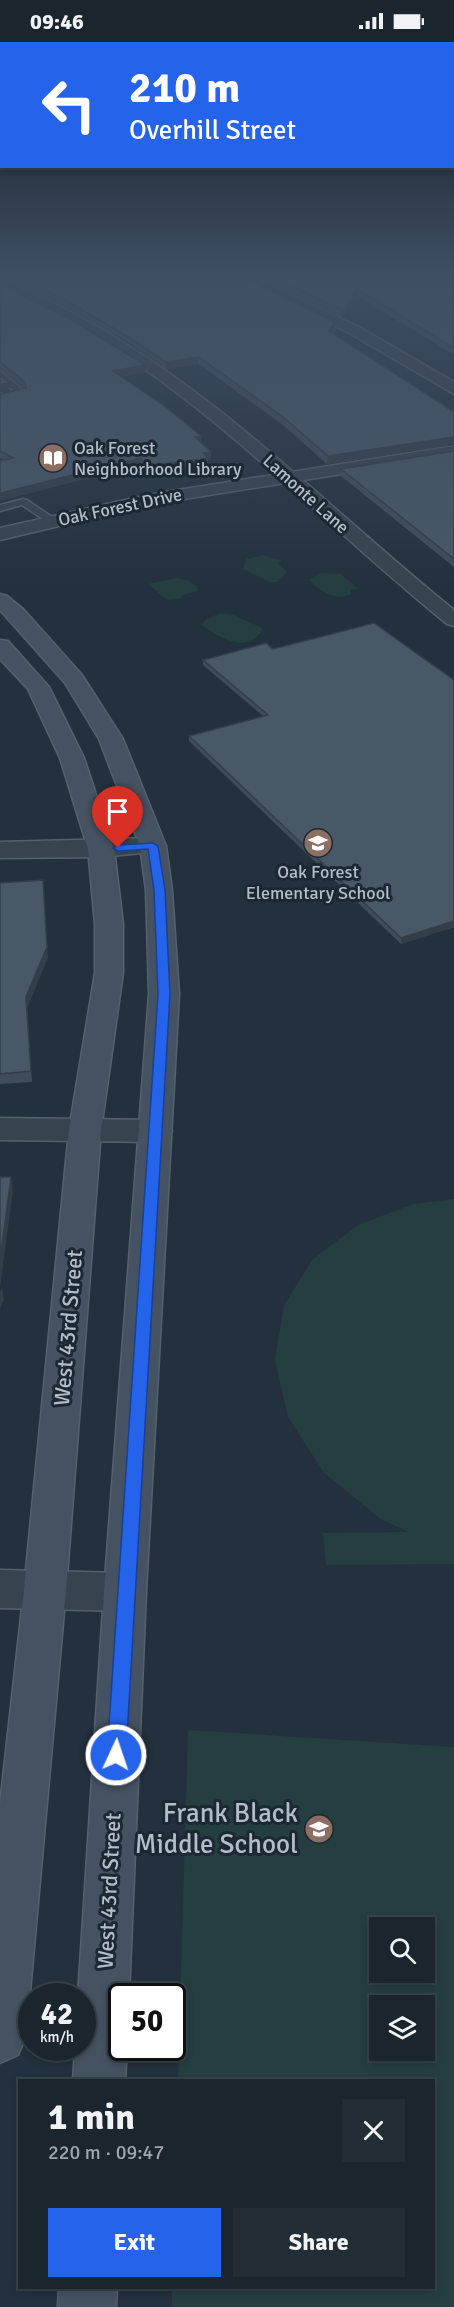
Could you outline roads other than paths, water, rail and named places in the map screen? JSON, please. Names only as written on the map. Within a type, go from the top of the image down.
[{"type":"main road","name":"West 43rd Street","points":[[0,600],[16,612],[80,690],[111,739],[153,846],[159,890],[164,994],[125,1592],[99,2079]]},
{"type":"main road","name":"West 43rd Street","points":[[0,646],[38,687],[72,758],[101,849],[109,924],[109,973],[85,1130],[45,1590],[0,2037]]},
{"type":"main road","points":[[87,2307],[88,2289]]},
{"type":"street","name":"Lamonte Lane","points":[[168,379],[236,432],[394,573],[454,620]]},
{"type":"street","points":[[437,379],[454,389]]},
{"type":"street","name":"Oak Forest Drive","points":[[0,534],[147,500],[454,451]]},
{"type":"street","points":[[0,850],[153,846]]},
{"type":"street","points":[[0,1129],[156,1131]]},
{"type":"street","points":[[0,1589],[125,1592]]},
{"type":"lane","points":[[0,397],[21,393],[5,379]]},
{"type":"lane","points":[[0,508],[23,502],[53,521]]},
{"type":"place","name":"Oak Forest Neighborhood Library","points":[[53,458]]},
{"type":"place","name":"Oak Forest Elementary School","points":[[318,843]]},
{"type":"place","name":"Frank Black Middle School","points":[[319,1829]]}]
